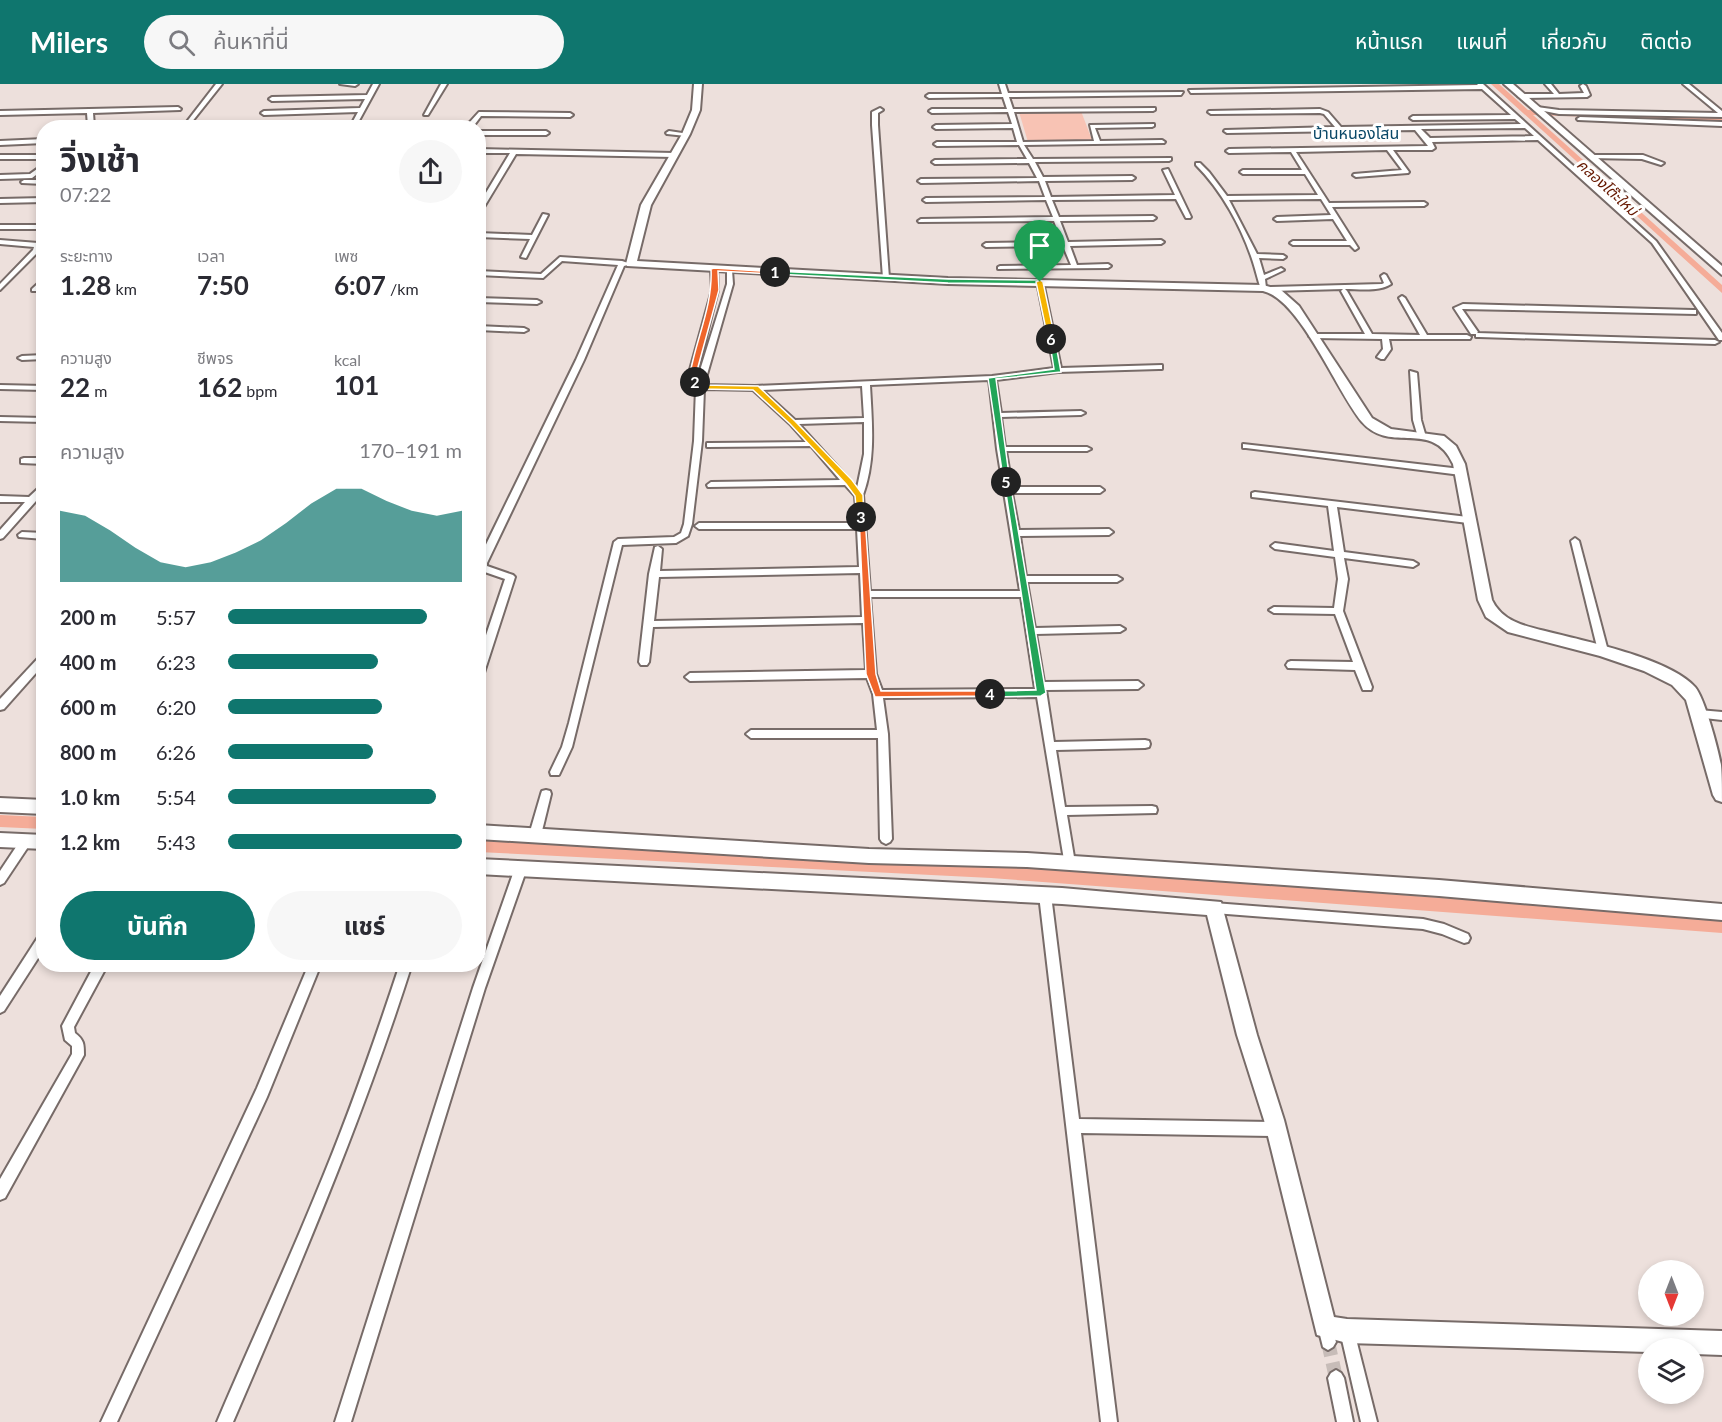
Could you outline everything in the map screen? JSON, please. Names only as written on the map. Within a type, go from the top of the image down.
[{"type":"street","points":[[190,120],[219,84]]},
{"type":"street","points":[[343,84],[355,84]]},
{"type":"street","points":[[356,120],[376,84]]},
{"type":"street","points":[[426,114],[444,84]]},
{"type":"street","points":[[486,555],[626,263],[630,262],[646,205],[686,134],[696,110],[698,84]]},
{"type":"street","points":[[1002,84],[1021,144],[1041,179],[1075,267]]},
{"type":"street","points":[[1508,84],[1722,272]]},
{"type":"street","points":[[1548,84],[1558,96]]},
{"type":"street","points":[[1686,84],[1722,115]]},
{"type":"street","points":[[1191,91],[1481,85],[1654,242],[1718,340]]},
{"type":"street","points":[[1521,96],[1587,95],[1582,86]]},
{"type":"street","points":[[929,96],[1181,93]]},
{"type":"street","points":[[272,99],[369,97]]},
{"type":"street","points":[[0,113],[178,109]]},
{"type":"street","points":[[932,111],[1153,109]]},
{"type":"street","points":[[1211,112],[1319,109],[1326,113],[1340,130]]},
{"type":"street","points":[[264,113],[362,110]]},
{"type":"street","points":[[880,110],[875,112],[875,119],[886,278]]},
{"type":"street","points":[[90,111],[91,120]]},
{"type":"street","points":[[1542,114],[1559,112],[1722,115]]},
{"type":"street","points":[[474,120],[479,114],[570,115]]},
{"type":"street","points":[[1542,114],[1722,124]]},
{"type":"street","points":[[1413,118],[1516,117]]},
{"type":"street","points":[[1097,142],[1092,126],[1152,125]]},
{"type":"street","points":[[936,127],[1015,126]]},
{"type":"street","points":[[1227,131],[1526,126]]},
{"type":"street","points":[[1229,151],[1432,148],[1417,128]]},
{"type":"street","points":[[486,133],[546,133]]},
{"type":"street","points":[[669,133],[686,134]]},
{"type":"street","points":[[1428,140],[1540,138]]},
{"type":"street","points":[[0,143],[36,141]]},
{"type":"street","points":[[938,144],[1162,142]]},
{"type":"street","points":[[1356,175],[1406,172],[1389,149]]},
{"type":"street","points":[[486,151],[674,155]]},
{"type":"street","points":[[1293,151],[1353,245],[1293,243]]},
{"type":"street","points":[[486,199],[514,152]]},
{"type":"street","points":[[0,157],[36,157]]},
{"type":"street","points":[[1591,157],[1643,157],[1661,163]]},
{"type":"street","points":[[935,162],[1169,159]]},
{"type":"street","points":[[1198,164],[1209,174],[1225,198],[1255,256],[1266,285],[1285,297],[1375,429],[1386,433],[1441,440],[1447,444],[1459,464],[1485,600],[1491,613],[1513,628],[1603,651],[1649,667],[1678,681],[1690,692],[1699,714],[1722,795]]},
{"type":"street","points":[[1166,170],[1188,217]]},
{"type":"street","points":[[1244,172],[1307,172]]},
{"type":"street","points":[[0,177],[32,176],[36,173]]},
{"type":"street","points":[[921,181],[1131,178]]},
{"type":"street","points":[[0,182],[36,182]]},
{"type":"street","points":[[926,200],[1179,197]]},
{"type":"street","points":[[1225,198],[1323,197]]},
{"type":"street","points":[[0,201],[36,200]]},
{"type":"street","points":[[1327,205],[1424,204]]},
{"type":"street","points":[[524,257],[545,215]]},
{"type":"street","points":[[1277,219],[1335,217]]},
{"type":"street","points":[[921,221],[1153,219]]},
{"type":"street","points":[[0,227],[36,228]]},
{"type":"street","points":[[486,235],[534,237]]},
{"type":"street","points":[[0,242],[36,245]]},
{"type":"street","points":[[986,244],[1161,242]]},
{"type":"street","points":[[0,288],[36,251]]},
{"type":"street","points":[[1255,256],[1283,258]]},
{"type":"street","points":[[486,273],[543,276],[560,259],[886,278],[1040,282],[1383,286],[1388,284],[1384,276]]},
{"type":"street","points":[[1000,268],[1108,266]]},
{"type":"street","points":[[714,269],[716,290],[692,377],[692,380],[699,386],[755,388],[992,378],[1058,370],[1159,367]]},
{"type":"street","points":[[555,771],[567,747],[574,723],[618,542],[676,540],[685,534],[698,441],[699,386],[730,284],[729,270]]},
{"type":"street","points":[[1266,285],[1281,270]]},
{"type":"street","points":[[1040,282],[1058,370]]},
{"type":"street","points":[[1344,291],[1371,337]]},
{"type":"street","points":[[1402,298],[1425,337]]},
{"type":"street","points":[[486,300],[537,302]]},
{"type":"street","points":[[1473,335],[1458,308],[1463,306],[1693,312]]},
{"type":"street","points":[[486,328],[524,330]]},
{"type":"street","points":[[1313,336],[1473,335],[1718,340]]},
{"type":"street","points":[[1381,357],[1387,349],[1385,337]]},
{"type":"street","points":[[22,358],[36,357]]},
{"type":"street","points":[[1413,373],[1417,420],[1422,437]]},
{"type":"street","points":[[992,378],[1001,449],[1069,863]]},
{"type":"street","points":[[859,495],[864,485],[868,460],[866,382]]},
{"type":"street","points":[[0,387],[36,388]]},
{"type":"street","points":[[755,388],[793,422],[859,495],[871,674],[878,694],[883,735],[885,839]]},
{"type":"street","points":[[997,415],[1081,413]]},
{"type":"street","points":[[0,419],[36,420]]},
{"type":"street","points":[[793,422],[867,420]]},
{"type":"street","points":[[710,446],[813,444]]},
{"type":"street","points":[[1246,446],[1461,472]]},
{"type":"street","points":[[1001,449],[1088,449]]},
{"type":"street","points":[[24,461],[36,461]]},
{"type":"street","points":[[711,486],[849,482]]},
{"type":"street","points":[[1008,490],[1100,490]]},
{"type":"street","points":[[0,536],[36,495]]},
{"type":"street","points":[[1255,495],[1468,520]]},
{"type":"street","points":[[0,499],[32,500]]},
{"type":"street","points":[[1332,504],[1343,579],[1338,611],[1367,687]]},
{"type":"street","points":[[699,526],[862,526]]},
{"type":"street","points":[[1015,533],[1109,532]]},
{"type":"street","points":[[22,535],[36,536]]},
{"type":"street","points":[[1575,542],[1603,651]]},
{"type":"street","points":[[1275,546],[1413,564]]},
{"type":"street","points":[[644,662],[658,549]]},
{"type":"street","points":[[654,574],[864,570]]},
{"type":"street","points":[[486,571],[510,577],[486,651]]},
{"type":"street","points":[[1022,579],[1117,579]]},
{"type":"street","points":[[865,594],[1025,594]]},
{"type":"street","points":[[1274,610],[1338,611]]},
{"type":"street","points":[[649,624],[866,620]]},
{"type":"street","points":[[1031,631],[1120,629]]},
{"type":"street","points":[[1291,665],[1359,666]]},
{"type":"street","points":[[0,706],[36,666]]},
{"type":"street","points":[[690,677],[871,674]]},
{"type":"street","points":[[878,694],[1138,685]]},
{"type":"street","points":[[1699,714],[1722,716]]},
{"type":"street","points":[[751,734],[883,735]]},
{"type":"street","points":[[1050,746],[1145,744]]},
{"type":"street","points":[[535,835],[546,794]]},
{"type":"street","points":[[0,805],[36,807]]},
{"type":"street","points":[[1061,811],[1152,810]]},
{"type":"street","points":[[486,832],[869,856],[1069,863],[1439,888],[1722,912]]},
{"type":"street","points":[[0,840],[35,842]]},
{"type":"street","points":[[0,880],[35,842]]},
{"type":"street","points":[[486,866],[1045,895],[1423,924],[1444,929],[1464,938]]},
{"type":"street","points":[[486,968],[521,868]]},
{"type":"street","points":[[1045,895],[1110,1422]]},
{"type":"street","points":[[1214,908],[1247,1035],[1277,1129],[1333,1333],[1369,1422]]},
{"type":"street","points":[[0,1007],[36,951]]},
{"type":"street","points":[[0,1193],[78,1055],[78,1043],[69,1036],[68,1026],[98,972]]},
{"type":"street","points":[[109,1422],[262,1092],[312,972]]},
{"type":"street","points":[[225,1422],[327,1186],[380,1048],[404,972]]},
{"type":"street","points":[[343,1422],[485,972]]},
{"type":"street","points":[[1075,1126],[1277,1129]]},
{"type":"street","points":[[1333,1333],[1722,1343]]},
{"type":"street","points":[[1336,1378],[1346,1422]]},
{"type":"shaded area","points":[[1081,111],[1092,140],[1028,142],[1019,112]]},
{"type":"waterway","name":"คลองโต๊ะใหม่","points":[[1495,84],[1722,290]]},
{"type":"waterway","points":[[1527,112],[1722,119]]},
{"type":"waterway","points":[[0,821],[36,823]]},
{"type":"waterway","points":[[486,845],[991,871],[1722,926]]},
{"type":"tunnel","points":[[1328,1342],[1336,1378]]},
{"type":"district","name":"บ้านหนองโสน","points":[[1356,132]]},
{"type":"route","points":[[714,269],[948,281],[1040,282],[1058,370],[992,378],[1003,461],[1041,693],[878,694],[871,674],[859,495],[793,422],[755,388],[698,387],[698,384],[692,380],[716,290],[714,269]]}]
